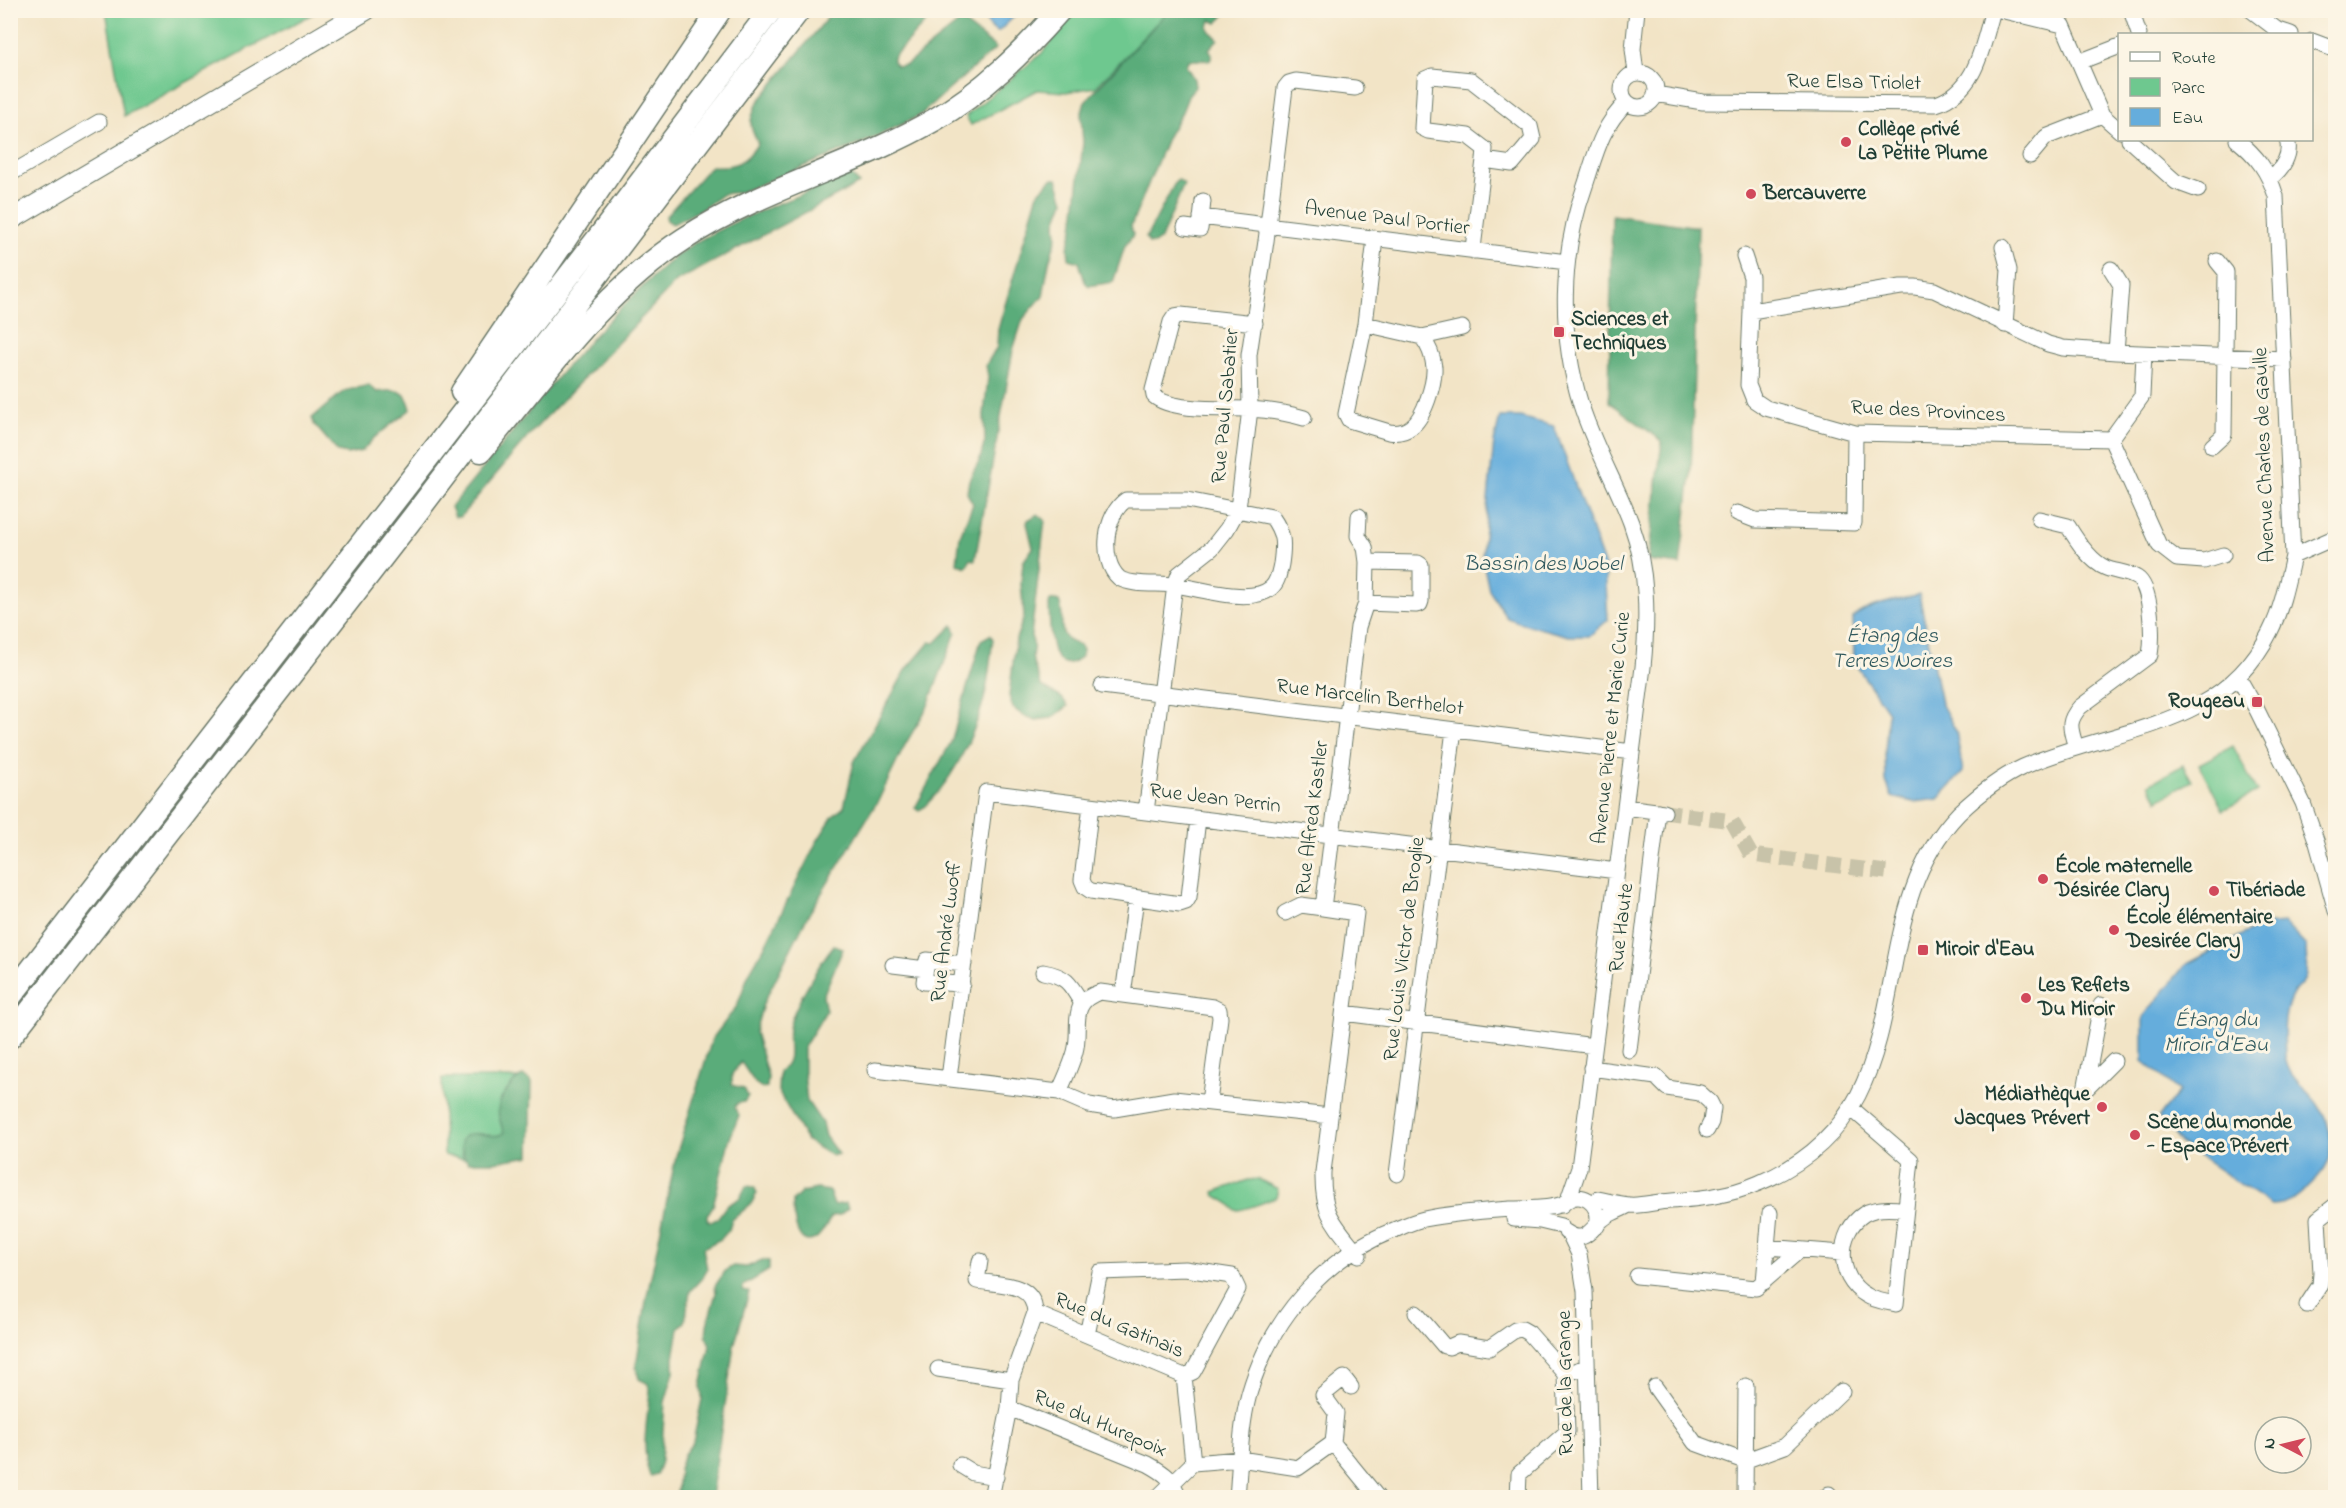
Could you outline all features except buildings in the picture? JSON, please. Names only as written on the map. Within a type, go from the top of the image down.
[{"type":"highway","points":[[430,455],[436,431],[720,10]]},
{"type":"highway","points":[[10,997],[771,10]]},
{"type":"highway","points":[[10,1037],[414,516],[799,10]]},
{"type":"highway","points":[[414,516],[436,504],[581,331],[647,267],[684,239],[764,196],[882,147],[936,119],[1003,70],[1060,10]]},
{"type":"main road","points":[[10,210],[346,10]]},
{"type":"main road","points":[[10,220],[366,10]]},
{"type":"street","points":[[1636,73],[1633,49],[1637,10]]},
{"type":"street","name":"Rue Elsa Triolet","points":[[1655,94],[1703,102],[1936,105],[1956,94],[1966,85],[1975,70],[1993,10]]},
{"type":"street","points":[[2000,10],[2063,25],[2102,115],[2118,129]]},
{"type":"street","points":[[2131,10],[2139,33]]},
{"type":"street","points":[[2251,10],[2276,29],[2288,33]]},
{"type":"street","points":[[2313,41],[2336,50]]},
{"type":"street","points":[[2079,62],[2118,47]]},
{"type":"street","points":[[1636,73],[1647,75],[1652,78],[1656,88],[1655,94],[1649,104],[1632,105],[1627,102],[1622,92],[1623,82],[1636,73]]},
{"type":"street","points":[[1473,251],[1485,149],[1468,136],[1428,131],[1422,128],[1425,79],[1432,76],[1471,80],[1530,126],[1533,139],[1512,164],[1484,160]]},
{"type":"street","name":"Rue Paul Sabatier","points":[[1175,585],[1179,574],[1212,548],[1227,529],[1238,509],[1250,409],[1249,355],[1269,225],[1285,88],[1289,83],[1296,81],[1355,88]]},
{"type":"street","name":"Avenue Pierre et Marie Curie","points":[[1566,1202],[1579,1168],[1646,639],[1645,586],[1631,524],[1590,431],[1577,392],[1566,326],[1567,262],[1578,206],[1600,140],[1611,117],[1627,102]]},
{"type":"street","points":[[2030,156],[2046,137],[2102,115]]},
{"type":"street","points":[[10,174],[99,122]]},
{"type":"street","points":[[2130,141],[2175,182],[2198,190]]},
{"type":"street","name":"Avenue Charles de Gaulle","points":[[1592,1202],[1598,1199],[1629,1205],[1722,1195],[1768,1179],[1808,1155],[1835,1129],[1861,1091],[1875,1057],[1910,899],[1929,854],[1956,817],[1996,782],[2022,767],[2184,714],[2197,707],[2238,677],[2260,650],[2281,606],[2293,556],[2276,196],[2270,178],[2260,161],[2238,141]]},
{"type":"street","points":[[2270,178],[2277,173],[2288,157],[2287,141]]},
{"type":"street","name":"Avenue Paul Portier","points":[[1185,227],[1200,229],[1202,209],[1269,225],[1567,262]]},
{"type":"street","points":[[1375,239],[1365,324],[1346,414],[1349,420],[1389,432],[1410,429],[1419,420],[1431,390],[1434,367],[1427,343],[1418,336]]},
{"type":"street","points":[[2003,247],[2009,270],[2005,325]]},
{"type":"street","points":[[1744,256],[1751,277],[1751,311],[1901,287],[1915,287],[1934,290],[2005,325],[2048,344],[2063,348],[2144,354],[2284,359]]},
{"type":"street","points":[[2212,446],[2224,435],[2226,272],[2217,261]]},
{"type":"street","points":[[2111,269],[2121,285],[2116,352]]},
{"type":"street","name":"Rue des Provinces","points":[[1751,311],[1748,385],[1754,400],[1766,408],[1856,433],[2111,439]]},
{"type":"street","points":[[1255,323],[1175,316],[1171,322],[1153,390],[1154,396],[1160,402],[1205,409],[1250,409],[1304,418]]},
{"type":"street","points":[[1365,324],[1418,336],[1462,328]]},
{"type":"street","points":[[2144,354],[2142,396],[2111,439],[2159,545],[2177,559],[2204,561],[2223,555]]},
{"type":"street","points":[[1737,513],[1755,520],[1854,523],[1856,433]]},
{"type":"street","points":[[1126,500],[1187,501],[1238,509],[1272,517],[1281,530],[1283,549],[1278,578],[1271,588],[1260,595],[1245,596],[1175,585],[1130,582],[1120,578],[1112,568],[1106,544],[1110,522],[1118,506],[1126,500]]},
{"type":"street","name":"Rue Alfred Kastler","points":[[1357,1253],[1327,1212],[1322,1194],[1356,913],[1323,908],[1358,627],[1366,603],[1367,562],[1365,547],[1358,536],[1359,516]]},
{"type":"street","points":[[2039,519],[2068,526],[2080,546],[2104,568],[2138,578],[2145,586],[2149,597],[2150,655],[2080,707],[2071,717],[2070,726],[2076,748]]},
{"type":"street","points":[[2293,556],[2336,537]]},
{"type":"street","points":[[1366,603],[1416,605],[1421,601],[1421,565],[1418,563],[1367,562]]},
{"type":"street","points":[[1146,812],[1175,585]]},
{"type":"street","points":[[2238,677],[2303,802],[2336,911]]},
{"type":"street","name":"Rue Marcelin Berthelot","points":[[1102,686],[1632,752]]},
{"type":"street","name":"Rue Louis Victor de Broglie","points":[[1397,1174],[1454,730]]},
{"type":"street","name":"Rue Jean Perrin","points":[[986,792],[1617,871]]},
{"type":"street","name":"Rue André Lwoff","points":[[949,1078],[986,792]]},
{"type":"street","points":[[1091,805],[1082,880],[1085,887],[1091,891],[1180,904],[1186,902],[1189,897],[1198,819]]},
{"type":"street","name":"Rue Haute","points":[[1625,807],[1661,812],[1629,1050]]},
{"type":"street","points":[[1124,995],[1136,898]]},
{"type":"street","points":[[1285,912],[1301,905],[1323,908]]},
{"type":"street","points":[[962,984],[924,982],[927,960],[964,964]]},
{"type":"street","points":[[893,965],[926,969]]},
{"type":"street","points":[[1043,972],[1059,975],[1072,985],[1082,1002]]},
{"type":"street","points":[[1059,1092],[1076,1050],[1077,1017],[1082,1002],[1090,995],[1100,992],[1213,1007],[1219,1010],[1220,1018],[1209,1102]]},
{"type":"street","points":[[2101,1005],[2085,1090],[2114,1061]]},
{"type":"street","points":[[1344,1013],[1594,1046]]},
{"type":"street","points":[[1591,1068],[1656,1077],[1667,1088],[1700,1093],[1713,1108],[1707,1130]]},
{"type":"street","points":[[875,1070],[1059,1092],[1089,1105],[1114,1109],[1174,1099],[1330,1116]]},
{"type":"street","points":[[1851,1107],[1911,1160],[1896,1304],[1877,1301],[1863,1294],[1846,1271],[1842,1253],[1845,1238],[1852,1225],[1866,1213],[1890,1208],[1905,1209]]},
{"type":"street","name":"Avenue Pierre et Marie Curie","points":[[1579,1168],[1592,1202]]},
{"type":"street","points":[[1237,1497],[1245,1414],[1252,1384],[1270,1343],[1288,1314],[1372,1239],[1423,1219],[1484,1211],[1540,1209],[1579,1197],[1592,1202],[1599,1214],[1595,1229],[1581,1237],[1540,1221],[1518,1219],[1456,1222],[1422,1228],[1357,1253]]},
{"type":"street","points":[[1565,1231],[1558,1214],[1566,1202]]},
{"type":"street","name":"Avenue Charles de Gaulle","points":[[1595,1229],[1609,1214],[1629,1205]]},
{"type":"street","points":[[2307,1305],[2320,1284],[2318,1219],[2336,1205]]},
{"type":"street","points":[[1760,1285],[1770,1213]]},
{"type":"street","name":"Rue de la Grange","points":[[1582,1268],[1595,1229]]},
{"type":"street","name":"Rue de la Grange","points":[[1565,1231],[1580,1254],[1585,1291],[1591,1497]]},
{"type":"street","points":[[1767,1247],[1842,1253]]},
{"type":"street","points":[[1637,1276],[1760,1285],[1800,1250]]},
{"type":"street","points":[[980,1261],[977,1281],[1022,1288],[1035,1303],[1035,1312]]},
{"type":"street","points":[[1087,1335],[1100,1272],[1185,1269],[1232,1276],[1238,1288],[1193,1372],[1184,1377]]},
{"type":"street","name":"Rue du Gatinais","points":[[991,1497],[1009,1408],[1011,1380],[1035,1312],[1184,1377],[1193,1463]]},
{"type":"street","points":[[1416,1313],[1440,1342],[1449,1347],[1458,1343],[1489,1348],[1515,1330],[1522,1329],[1529,1333],[1565,1374],[1567,1432],[1519,1474],[1518,1497]]},
{"type":"street","points":[[1565,1374],[1586,1367]]},
{"type":"street","points":[[938,1369],[1011,1380]]},
{"type":"street","points":[[1351,1387],[1344,1378],[1323,1395],[1336,1413],[1333,1443],[1378,1497]]},
{"type":"street","points":[[1745,1497],[1746,1386]]},
{"type":"street","points":[[1655,1387],[1695,1443],[1744,1461],[1785,1446],[1842,1391]]},
{"type":"street","name":"Rue du Hurepoix","points":[[1009,1408],[1148,1464],[1173,1482]]},
{"type":"street","points":[[1157,1497],[1193,1463],[1240,1459],[1298,1468],[1333,1443]]},
{"type":"street","points":[[960,1465],[973,1473],[996,1477]]},
{"type":"street","points":[[1173,1482],[1179,1497]]},
{"type":"green space","points":[[106,10],[318,11],[124,116]]},
{"type":"green space","points":[[833,11],[936,11],[893,57],[893,62],[897,66],[906,65],[961,21],[996,48],[919,116],[869,140],[741,192],[723,194],[702,209],[673,224],[667,221],[666,216],[711,166],[739,163],[753,150],[758,143],[751,122],[758,102]]},
{"type":"green space","points":[[1076,11],[1168,11],[1096,87],[1066,92],[1037,90],[971,125],[966,116],[1042,53]]},
{"type":"green space","points":[[1168,11],[1228,11],[1217,23],[1211,20],[1208,26],[1218,39],[1209,49],[1212,54],[1210,60],[1188,60],[1186,66],[1194,79],[1195,87],[1189,94],[1168,136],[1131,226],[1133,235],[1125,246],[1113,282],[1089,286],[1085,282],[1079,262],[1069,259],[1068,248],[1073,229],[1083,143],[1081,116],[1085,102]]},
{"type":"green space","points":[[852,175],[859,184],[677,281],[531,433],[460,517],[455,517],[451,507],[561,373],[607,321],[671,260],[698,241],[735,222]]},
{"type":"green space","points":[[1052,179],[1057,179],[1064,201],[1056,222],[1057,237],[1049,262],[1043,296],[1023,319],[1013,350],[975,560],[971,559],[966,567],[957,563],[960,536],[973,504],[967,493],[969,480],[980,459],[985,441],[984,415],[988,377],[986,365],[997,347],[998,329],[1038,193]]},
{"type":"green space","points":[[1179,180],[1184,184],[1161,239],[1154,244],[1149,243],[1146,238],[1176,181]]},
{"type":"green space","points":[[1612,215],[1698,227],[1691,475],[1680,565],[1648,561],[1662,441],[1609,402]]},
{"type":"green space","points":[[369,385],[377,392],[403,393],[411,409],[374,438],[362,451],[347,454],[338,452],[314,424],[312,418],[344,391]]},
{"type":"green space","points":[[1038,514],[1045,520],[1031,636],[1032,657],[1041,686],[1062,698],[1068,706],[1052,718],[1035,720],[1013,708],[1009,696],[1016,639],[1024,616],[1021,584],[1023,562],[1033,548],[1027,523]]},
{"type":"green space","points":[[1050,601],[1059,601],[1061,608],[1063,633],[1071,642],[1080,645],[1083,650],[1081,657],[1070,663],[1062,663],[1053,648],[1049,605]]},
{"type":"green space","points":[[953,625],[956,632],[927,708],[906,743],[879,799],[807,917],[763,1004],[755,1032],[768,1077],[767,1087],[762,1088],[755,1083],[741,1062],[732,1074],[732,1085],[744,1089],[748,1096],[744,1102],[737,1103],[735,1108],[739,1115],[729,1141],[713,1206],[707,1215],[707,1220],[711,1222],[717,1219],[726,1206],[740,1198],[746,1186],[754,1187],[757,1193],[751,1204],[732,1220],[729,1230],[721,1239],[703,1248],[707,1269],[690,1291],[685,1322],[679,1328],[674,1372],[665,1402],[661,1461],[657,1474],[650,1476],[645,1444],[650,1389],[647,1383],[639,1379],[636,1367],[646,1301],[676,1156],[712,1039],[737,1006],[749,973],[766,944],[816,843],[833,816],[844,807],[854,762],[906,670],[930,642],[935,643]]},
{"type":"green space","points":[[990,635],[993,639],[987,684],[974,730],[951,775],[919,811],[915,808],[951,742],[981,640]]},
{"type":"green space","points":[[2233,746],[2257,792],[2223,810],[2199,764]]},
{"type":"green space","points":[[2183,765],[2192,781],[2158,800],[2149,784]]},
{"type":"green space","points":[[834,945],[843,949],[823,996],[826,1011],[804,1047],[807,1101],[822,1123],[825,1136],[838,1154],[832,1156],[807,1141],[778,1091],[779,1071],[789,1056],[789,1031],[793,1015],[809,983]]},
{"type":"green space","points":[[523,1076],[532,1082],[530,1156],[494,1162],[468,1162],[461,1142],[465,1136],[474,1133],[495,1136],[504,1133],[498,1115],[500,1101],[516,1079]]},
{"type":"green space","points":[[442,1078],[517,1078],[499,1101],[504,1133],[498,1137],[484,1136],[462,1155],[466,1159],[444,1155]]},
{"type":"green space","points":[[1258,1179],[1278,1189],[1276,1197],[1235,1210],[1214,1192],[1248,1180]]},
{"type":"green space","points":[[817,1189],[829,1191],[834,1205],[846,1203],[848,1208],[840,1215],[832,1216],[820,1235],[808,1241],[803,1239],[796,1228],[793,1201],[802,1192]]},
{"type":"green space","points":[[762,1260],[769,1261],[769,1270],[743,1286],[743,1291],[749,1292],[734,1346],[711,1497],[677,1497],[679,1469],[684,1454],[693,1442],[702,1399],[701,1386],[710,1345],[706,1336],[707,1325],[716,1293],[715,1286],[726,1270],[733,1266],[747,1267]]},
{"type":"water","points":[[983,10],[1020,11],[998,32],[990,26]]},
{"type":"water","name":"Bassin des Nobel","points":[[1500,417],[1520,417],[1554,426],[1605,567],[1608,620],[1589,636],[1569,636],[1507,618],[1489,590],[1482,557],[1494,442]]},
{"type":"water","name":"Étang des Terres Noires","points":[[1919,594],[1941,703],[1956,731],[1963,772],[1938,799],[1914,802],[1892,797],[1886,781],[1885,752],[1888,712],[1854,662],[1853,617],[1877,605]]},
{"type":"water","name":"Étang du Miroir d'Eau","points":[[2284,923],[2306,946],[2307,962],[2305,978],[2294,992],[2287,1007],[2284,1039],[2286,1063],[2293,1076],[2323,1113],[2331,1144],[2326,1164],[2313,1182],[2290,1201],[2271,1205],[2181,1144],[2158,1117],[2179,1091],[2143,1061],[2143,1017],[2185,965],[2261,925]]},
{"type":"tunnel","points":[[1664,812],[1732,821],[1751,855],[1886,872]]},
{"type":"place","name":"Collège privé La Petite Plume","points":[[1846,142]]},
{"type":"place","name":"Bercauverre","points":[[1751,194]]},
{"type":"place","name":"Sciences et Techniques","points":[[1559,332]]},
{"type":"place","name":"Rougeau","points":[[2257,702]]},
{"type":"place","name":"École maternelle Désirée Clary","points":[[2043,879]]},
{"type":"place","name":"Tibériade","points":[[2214,891]]},
{"type":"place","name":"École élémentaire Desirée Clary","points":[[2114,930]]},
{"type":"place","name":"Miroir d'Eau","points":[[1923,950]]},
{"type":"place","name":"Les Reflets Du Miroir","points":[[2026,998]]},
{"type":"place","name":"Médiathèque Jacques Prévert","points":[[2102,1107]]},
{"type":"place","name":"Scène du monde - Espace Prévert","points":[[2135,1135]]}]
